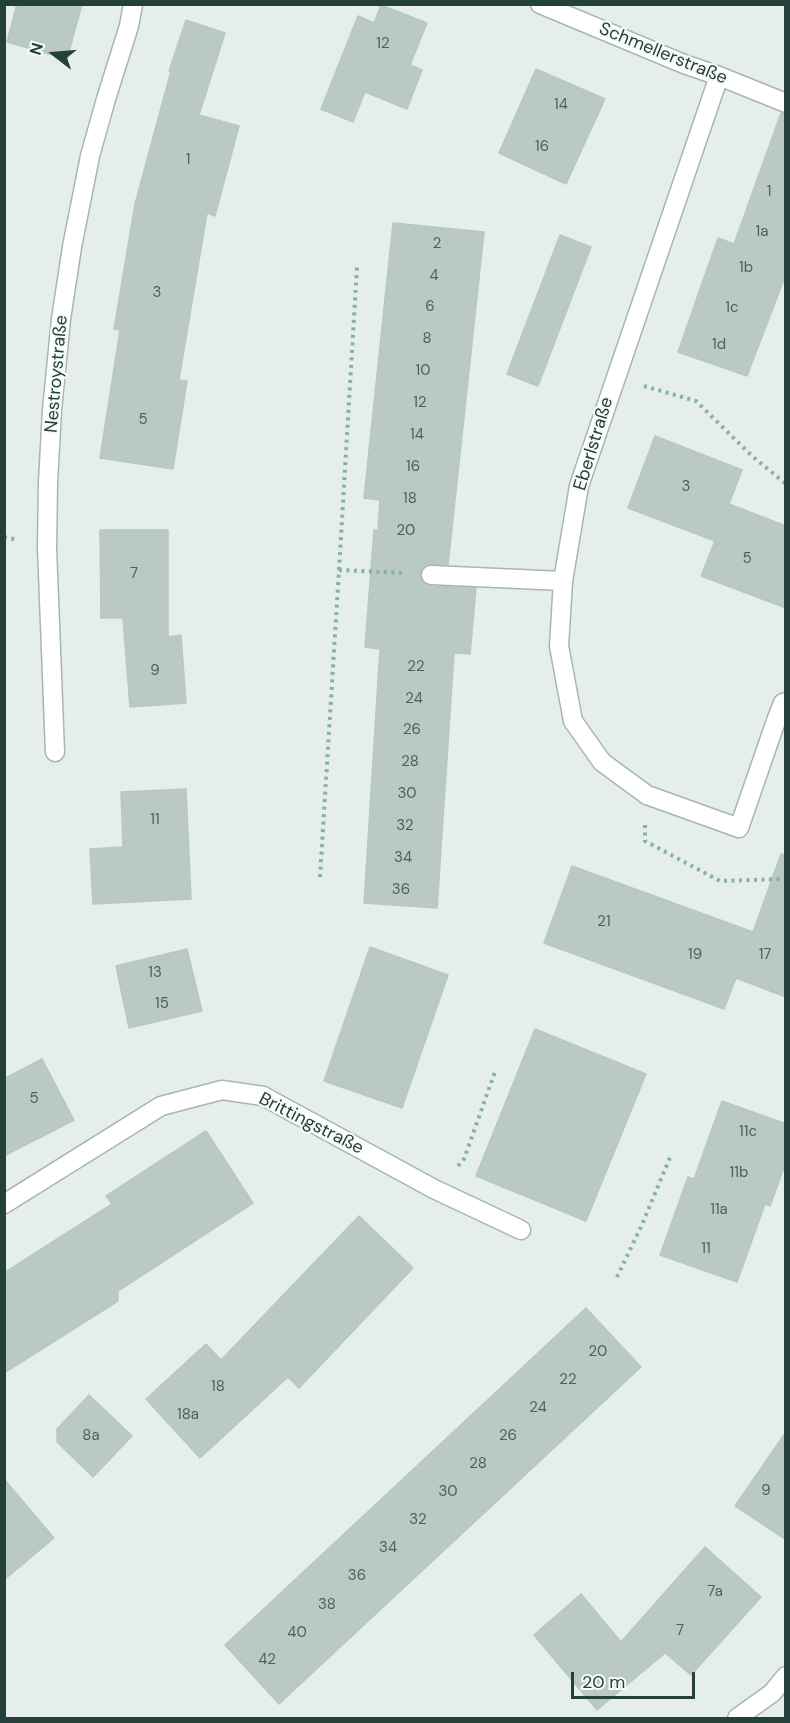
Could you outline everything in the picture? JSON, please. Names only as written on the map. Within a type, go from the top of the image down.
[{"type":"street","name":"Nestroystraße","points":[[55,752],[47,526],[52,410],[61,319],[90,156],[129,26],[133,4]]},
{"type":"street","name":"Schmellerstraße","points":[[540,4],[684,64],[786,103]]},
{"type":"street","name":"Eberlstraße","points":[[719,76],[579,486],[563,581],[559,646],[573,721],[602,762],[647,795],[739,828],[777,718],[783,703],[786,702]]},
{"type":"street","points":[[431,575],[563,581]]},
{"type":"street","name":"Brittingstraße","points":[[4,1204],[161,1106],[222,1090],[263,1096],[434,1189],[521,1230]]},
{"type":"street","points":[[737,1719],[772,1693],[786,1676]]},
{"type":"path","points":[[320,877],[357,267]]},
{"type":"path","points":[[615,378],[696,401],[752,456],[786,484]]},
{"type":"path","points":[[339,570],[431,575]]},
{"type":"path","points":[[647,795],[645,840],[720,881],[786,880]]},
{"type":"path","points":[[464,1159],[496,1069]]},
{"type":"path","points":[[617,1277],[671,1155]]},
{"type":"building","points":[[17,4],[82,4],[67,59],[7,42]]},
{"type":"building","points":[[381,5],[427,23],[410,65],[422,70],[407,109],[365,92],[353,122],[321,109],[358,16],[374,23]]},
{"type":"building","points":[[186,20],[225,33],[199,115],[239,126],[215,216],[207,213],[179,380],[187,381],[173,469],[100,458],[120,330],[114,329],[135,204],[171,71],[169,71]]},
{"type":"building","points":[[536,69],[605,99],[566,184],[499,153]]},
{"type":"building","points":[[781,113],[786,114],[786,274],[747,376],[678,352],[718,238],[734,244]]},
{"type":"building","points":[[393,223],[484,232],[448,565],[426,565],[420,574],[421,581],[430,586],[476,588],[470,654],[454,653],[437,908],[364,903],[380,649],[365,647],[374,530],[378,530],[380,500],[364,498]]},
{"type":"building","points":[[560,235],[591,247],[538,386],[507,374]]},
{"type":"building","points":[[655,436],[742,470],[729,504],[786,526],[786,608],[701,576],[715,541],[628,508]]},
{"type":"building","points":[[100,530],[168,530],[168,637],[181,635],[186,703],[130,707],[123,618],[101,618]]},
{"type":"building","points":[[186,789],[191,899],[93,904],[90,849],[123,847],[121,792]]},
{"type":"building","points":[[781,854],[786,855],[786,997],[736,978],[724,1009],[544,943],[572,866],[753,932]]},
{"type":"building","points":[[370,947],[448,975],[402,1108],[324,1081]]},
{"type":"building","points":[[187,949],[202,1011],[129,1028],[116,966]]},
{"type":"building","points":[[535,1029],[646,1074],[586,1221],[476,1176]]},
{"type":"building","points":[[42,1059],[74,1120],[4,1156],[4,1079]]},
{"type":"building","points":[[722,1101],[786,1124],[786,1162],[770,1206],[765,1204],[737,1282],[660,1255],[688,1177],[694,1179]]},
{"type":"building","points":[[206,1131],[253,1203],[118,1291],[118,1301],[4,1373],[4,1273],[112,1204],[106,1196]]},
{"type":"building","points":[[359,1216],[413,1268],[299,1388],[288,1377],[200,1458],[146,1399],[206,1344],[221,1360]]},
{"type":"building","points":[[586,1308],[641,1367],[279,1704],[225,1645]]},
{"type":"building","points":[[89,1395],[132,1436],[93,1477],[57,1442],[57,1429]]},
{"type":"building","points":[[786,1432],[786,1540],[735,1506]]},
{"type":"building","points":[[4,1479],[54,1538],[4,1580]]},
{"type":"building","points":[[705,1547],[761,1597],[691,1675],[665,1653],[597,1710],[534,1635],[581,1594],[621,1642]]}]
